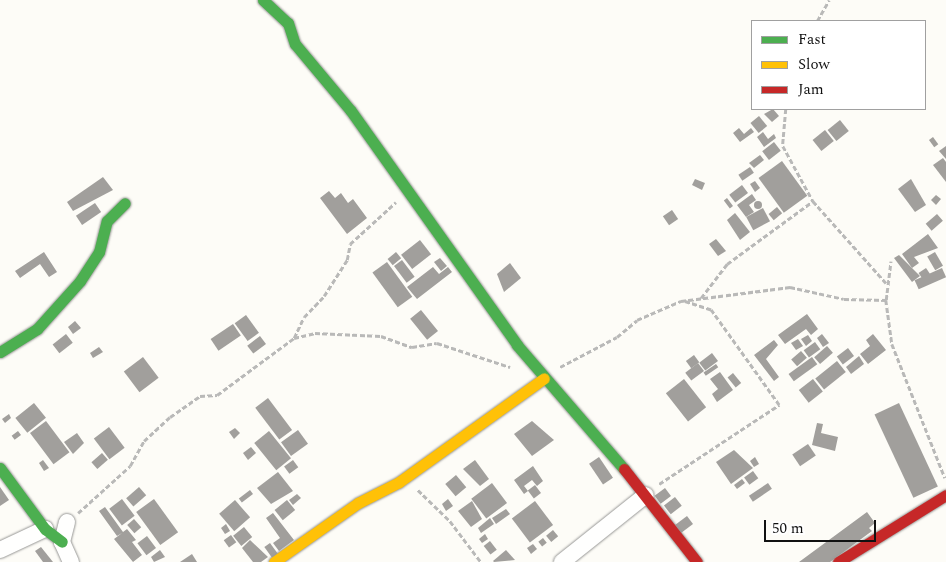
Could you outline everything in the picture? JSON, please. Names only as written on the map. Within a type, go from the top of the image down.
[{"type":"street","points":[[263,0],[288,23],[296,44],[351,111],[407,193],[544,378],[646,495],[697,562]]},
{"type":"street","points":[[0,352],[37,329],[80,280],[99,252],[107,222],[125,203]]},
{"type":"street","points":[[274,562],[358,503],[399,482],[544,378]]},
{"type":"street","points":[[0,468],[45,530],[62,542],[71,562]]},
{"type":"street","points":[[562,562],[646,495]]},
{"type":"street","points":[[838,562],[946,495]]},
{"type":"street","points":[[62,542],[68,522]]},
{"type":"street","points":[[0,550],[45,530]]},
{"type":"path","points":[[818,20],[829,0]]},
{"type":"path","points":[[786,110],[783,146],[813,201],[886,283]]},
{"type":"path","points":[[294,338],[304,317],[324,296],[347,260],[350,244],[407,193]]},
{"type":"path","points":[[701,298],[728,264],[813,201]]},
{"type":"path","points":[[891,261],[886,283],[886,300],[892,344],[946,481]]},
{"type":"path","points":[[544,378],[579,354],[617,337],[637,320],[681,301],[790,287],[844,299],[886,300]]},
{"type":"path","points":[[646,495],[779,406],[711,310],[681,301]]},
{"type":"path","points":[[68,522],[130,466],[144,441],[170,417],[200,396],[217,395],[294,338],[315,333],[381,336],[412,347],[437,343],[519,370]]},
{"type":"path","points":[[399,482],[428,496],[481,562]]},
{"type":"building","points":[[774,110],[779,116],[772,122],[764,114]]},
{"type":"building","points":[[759,116],[767,126],[759,133],[750,123]]},
{"type":"building","points":[[840,120],[849,131],[836,141],[828,130]]},
{"type":"building","points":[[739,128],[744,134],[751,128],[754,132],[740,142],[733,133]]},
{"type":"building","points":[[825,130],[834,141],[821,151],[813,140]]},
{"type":"building","points":[[763,132],[768,139],[774,134],[776,138],[764,147],[757,137]]},
{"type":"building","points":[[933,137],[938,144],[934,147],[929,140]]},
{"type":"building","points":[[774,142],[781,151],[769,160],[762,151]]},
{"type":"building","points":[[946,146],[946,159],[939,151]]},
{"type":"building","points":[[760,155],[764,160],[754,168],[749,163]]},
{"type":"building","points":[[943,158],[946,162],[946,182],[933,165]]},
{"type":"building","points":[[782,161],[807,196],[784,213],[759,178]]},
{"type":"building","points":[[750,167],[754,173],[742,181],[738,175]]},
{"type":"building","points":[[103,177],[113,190],[73,211],[67,202]]},
{"type":"building","points":[[695,179],[705,183],[702,190],[692,185]]},
{"type":"building","points":[[911,179],[926,205],[915,212],[898,189]]},
{"type":"building","points":[[755,181],[760,188],[755,192],[750,184]]},
{"type":"building","points":[[742,185],[748,193],[735,203],[729,195]]},
{"type":"building","points":[[329,191],[335,198],[341,193],[348,203],[353,199],[367,218],[347,234],[320,198]]},
{"type":"building","points":[[752,194],[756,200],[749,205],[754,212],[746,217],[737,205]]},
{"type":"building","points":[[936,195],[941,199],[936,205],[931,200]]},
{"type":"building","points":[[727,198],[733,206],[730,208],[724,200]]},
{"type":"building","points":[[758,201],[762,205],[758,209],[754,205]]},
{"type":"building","points":[[95,203],[101,212],[82,225],[76,216]]},
{"type":"building","points":[[777,207],[782,213],[774,220],[769,214]]},
{"type":"building","points":[[763,208],[770,221],[753,230],[746,217]]},
{"type":"building","points":[[672,210],[678,219],[669,225],[663,216]]},
{"type":"building","points":[[735,213],[750,232],[740,240],[727,220]]},
{"type":"building","points":[[937,214],[943,221],[932,231],[926,224]]},
{"type":"building","points":[[928,234],[938,248],[914,257],[919,263],[912,268],[902,254]]},
{"type":"building","points":[[716,239],[726,251],[718,256],[709,244]]},
{"type":"building","points":[[420,240],[431,254],[412,269],[401,255]]},
{"type":"building","points":[[44,252],[57,272],[49,277],[40,264],[20,278],[15,271]]},
{"type":"building","points":[[396,252],[401,258],[393,265],[388,259]]},
{"type":"building","points":[[935,252],[943,266],[935,270],[927,256]]},
{"type":"building","points":[[899,255],[920,276],[912,282],[894,258]]},
{"type":"building","points":[[440,258],[447,266],[441,271],[434,262]]},
{"type":"building","points":[[402,260],[415,277],[407,283],[394,266]]},
{"type":"building","points":[[387,262],[412,297],[398,307],[372,273]]},
{"type":"building","points":[[510,263],[521,278],[504,292],[497,274]]},
{"type":"building","points":[[433,267],[439,274],[448,267],[452,272],[417,299],[407,287]]},
{"type":"building","points":[[926,268],[930,274],[922,279],[919,273]]},
{"type":"building","points":[[942,268],[946,277],[919,289],[915,280]]},
{"type":"building","points":[[421,310],[438,331],[427,340],[410,319]]},
{"type":"building","points":[[807,314],[818,329],[811,335],[806,329],[785,344],[778,335]]},
{"type":"building","points":[[246,315],[259,333],[248,341],[235,323]]},
{"type":"building","points":[[75,321],[81,328],[73,334],[68,327]]},
{"type":"building","points":[[233,324],[241,336],[218,351],[211,339]]},
{"type":"building","points":[[66,334],[73,343],[59,353],[53,344]]},
{"type":"building","points":[[822,334],[829,343],[823,347],[817,338]]},
{"type":"building","points":[[873,334],[886,350],[868,364],[860,354],[870,346],[866,340]]},
{"type":"building","points":[[808,335],[812,341],[806,346],[801,339]]},
{"type":"building","points":[[260,336],[266,344],[253,354],[247,346]]},
{"type":"building","points":[[798,339],[803,346],[796,350],[791,343]]},
{"type":"building","points":[[774,340],[778,345],[766,359],[779,377],[774,381],[754,355]]},
{"type":"building","points":[[815,342],[820,349],[809,358],[804,350]]},
{"type":"building","points":[[827,346],[833,353],[820,364],[814,357]]},
{"type":"building","points":[[99,347],[103,352],[93,358],[90,353]]},
{"type":"building","points":[[848,348],[854,356],[843,364],[837,356]]},
{"type":"building","points":[[801,351],[807,358],[797,366],[791,360]]},
{"type":"building","points":[[712,353],[718,361],[705,371],[699,363]]},
{"type":"building","points":[[694,355],[699,362],[691,368],[686,361]]},
{"type":"building","points":[[859,356],[864,364],[851,374],[846,367]]},
{"type":"building","points":[[143,357],[159,378],[139,392],[124,371]]},
{"type":"building","points":[[812,357],[817,364],[794,381],[789,374]]},
{"type":"building","points":[[837,361],[846,372],[824,390],[815,379]]},
{"type":"building","points":[[698,363],[704,371],[691,381],[685,373]]},
{"type":"building","points":[[716,364],[718,367],[706,376],[704,372]]},
{"type":"building","points":[[720,372],[733,390],[717,402],[712,394],[718,389],[710,379]]},
{"type":"building","points":[[733,373],[741,383],[736,388],[728,377]]},
{"type":"building","points":[[684,379],[706,407],[688,422],[666,393]]},
{"type":"building","points":[[813,379],[823,392],[809,403],[799,390]]},
{"type":"building","points":[[268,398],[292,430],[279,440],[255,408]]},
{"type":"building","points":[[34,403],[46,418],[27,433],[15,418]]},
{"type":"building","points":[[899,403],[938,486],[913,498],[875,414]]},
{"type":"building","points":[[9,414],[11,418],[5,423],[2,419]]},
{"type":"building","points":[[46,421],[69,452],[53,464],[30,433]]},
{"type":"building","points":[[532,421],[554,440],[532,456],[514,434]]},
{"type":"building","points":[[817,423],[823,424],[821,433],[838,437],[835,451],[812,445]]},
{"type":"building","points":[[109,427],[125,448],[109,459],[94,438]]},
{"type":"building","points":[[235,428],[240,433],[234,439],[229,432]]},
{"type":"building","points":[[298,430],[308,444],[291,456],[281,442]]},
{"type":"building","points":[[18,431],[21,435],[15,440],[12,436]]},
{"type":"building","points":[[269,431],[291,458],[276,470],[254,443]]},
{"type":"building","points":[[77,433],[84,443],[73,454],[64,442]]},
{"type":"building","points":[[808,444],[816,456],[800,466],[792,455]]},
{"type":"building","points":[[251,447],[256,453],[248,460],[243,453]]},
{"type":"building","points":[[734,450],[753,468],[731,484],[716,462]]},
{"type":"building","points":[[102,453],[108,460],[97,469],[91,462]]},
{"type":"building","points":[[599,457],[613,478],[603,484],[589,464]]},
{"type":"building","points":[[755,457],[759,464],[754,467],[750,461]]},
{"type":"building","points":[[43,460],[49,468],[44,471],[39,463]]},
{"type":"building","points":[[293,460],[298,467],[289,474],[284,466]]},
{"type":"building","points":[[475,460],[489,479],[480,486],[463,469]]},
{"type":"building","points":[[533,466],[543,481],[537,486],[532,480],[524,486],[528,491],[524,494],[514,480]]},
{"type":"building","points":[[753,471],[758,478],[749,485],[744,477]]},
{"type":"building","points":[[278,472],[293,491],[271,504],[257,488]]},
{"type":"building","points":[[456,475],[466,487],[456,496],[445,484]]},
{"type":"building","points":[[742,479],[745,483],[737,489],[734,485]]},
{"type":"building","points":[[492,483],[507,503],[486,519],[471,499]]},
{"type":"building","points":[[768,483],[772,489],[753,502],[749,496]]},
{"type":"building","points":[[535,485],[541,493],[534,498],[528,490]]},
{"type":"building","points":[[0,487],[9,500],[0,506]]},
{"type":"building","points":[[139,487],[146,495],[133,506],[126,498]]},
{"type":"building","points":[[665,488],[671,496],[661,504],[655,496]]},
{"type":"building","points":[[250,490],[253,494],[242,502],[239,498]]},
{"type":"building","points":[[297,494],[301,498],[293,505],[289,500]]},
{"type":"building","points":[[675,497],[682,506],[671,514],[664,506]]},
{"type":"building","points":[[122,499],[135,516],[122,525],[109,509]]},
{"type":"building","points":[[154,499],[178,532],[160,545],[136,512]]},
{"type":"building","points":[[448,499],[453,506],[446,511],[442,504]]},
{"type":"building","points":[[235,500],[250,517],[234,531],[219,514]]},
{"type":"building","points":[[287,500],[295,510],[283,520],[275,510]]},
{"type":"building","points":[[472,501],[482,519],[471,527],[458,511]]},
{"type":"building","points":[[535,501],[553,525],[530,542],[512,518]]},
{"type":"building","points":[[105,507],[123,532],[127,529],[136,540],[132,542],[142,555],[133,562],[114,539],[122,533],[117,536],[99,511]]},
{"type":"building","points":[[506,509],[510,514],[496,524],[492,518]]},
{"type":"building","points":[[867,512],[875,523],[869,528],[872,531],[830,562],[799,562]]},
{"type":"building","points":[[273,513],[294,540],[279,551],[273,543],[280,538],[266,518]]},
{"type":"building","points":[[687,516],[693,524],[681,533],[675,525]]},
{"type":"building","points":[[490,518],[494,524],[481,533],[478,528]]},
{"type":"building","points":[[134,519],[141,527],[134,533],[127,525]]},
{"type":"building","points":[[226,524],[230,531],[225,534],[221,528]]},
{"type":"building","points":[[244,527],[252,537],[241,546],[233,536]]},
{"type":"building","points":[[553,530],[558,536],[551,542],[546,536]]},
{"type":"building","points":[[485,534],[488,539],[482,543],[479,539]]},
{"type":"building","points":[[231,535],[236,542],[229,548],[224,540]]},
{"type":"building","points":[[147,536],[156,548],[146,555],[137,543]]},
{"type":"building","points":[[543,538],[547,543],[542,546],[538,542]]},
{"type":"building","points":[[250,540],[268,557],[261,562],[253,562],[242,548]]},
{"type":"building","points":[[490,541],[497,550],[490,555],[484,546]]},
{"type":"building","points":[[270,543],[278,554],[273,558],[264,547]]},
{"type":"building","points":[[533,544],[537,549],[531,554],[527,548]]},
{"type":"building","points":[[41,547],[53,562],[43,562],[35,551]]},
{"type":"building","points":[[160,550],[165,557],[154,562],[151,557]]},
{"type":"building","points":[[506,550],[515,560],[493,561]]},
{"type":"building","points":[[192,554],[197,562],[180,562]]},
{"type":"traffic: fast","points":[[263,0],[288,23],[295,44],[351,111],[517,345],[624,469]]},
{"type":"traffic: fast","points":[[0,352],[37,329],[80,281],[99,252],[107,221],[125,203]]},
{"type":"traffic: fast","points":[[0,468],[45,529],[62,542]]},
{"type":"traffic: slow","points":[[274,562],[358,503],[399,482],[544,378]]},
{"type":"traffic: jam","points":[[624,469],[697,562]]},
{"type":"traffic: jam","points":[[838,562],[946,495]]}]
